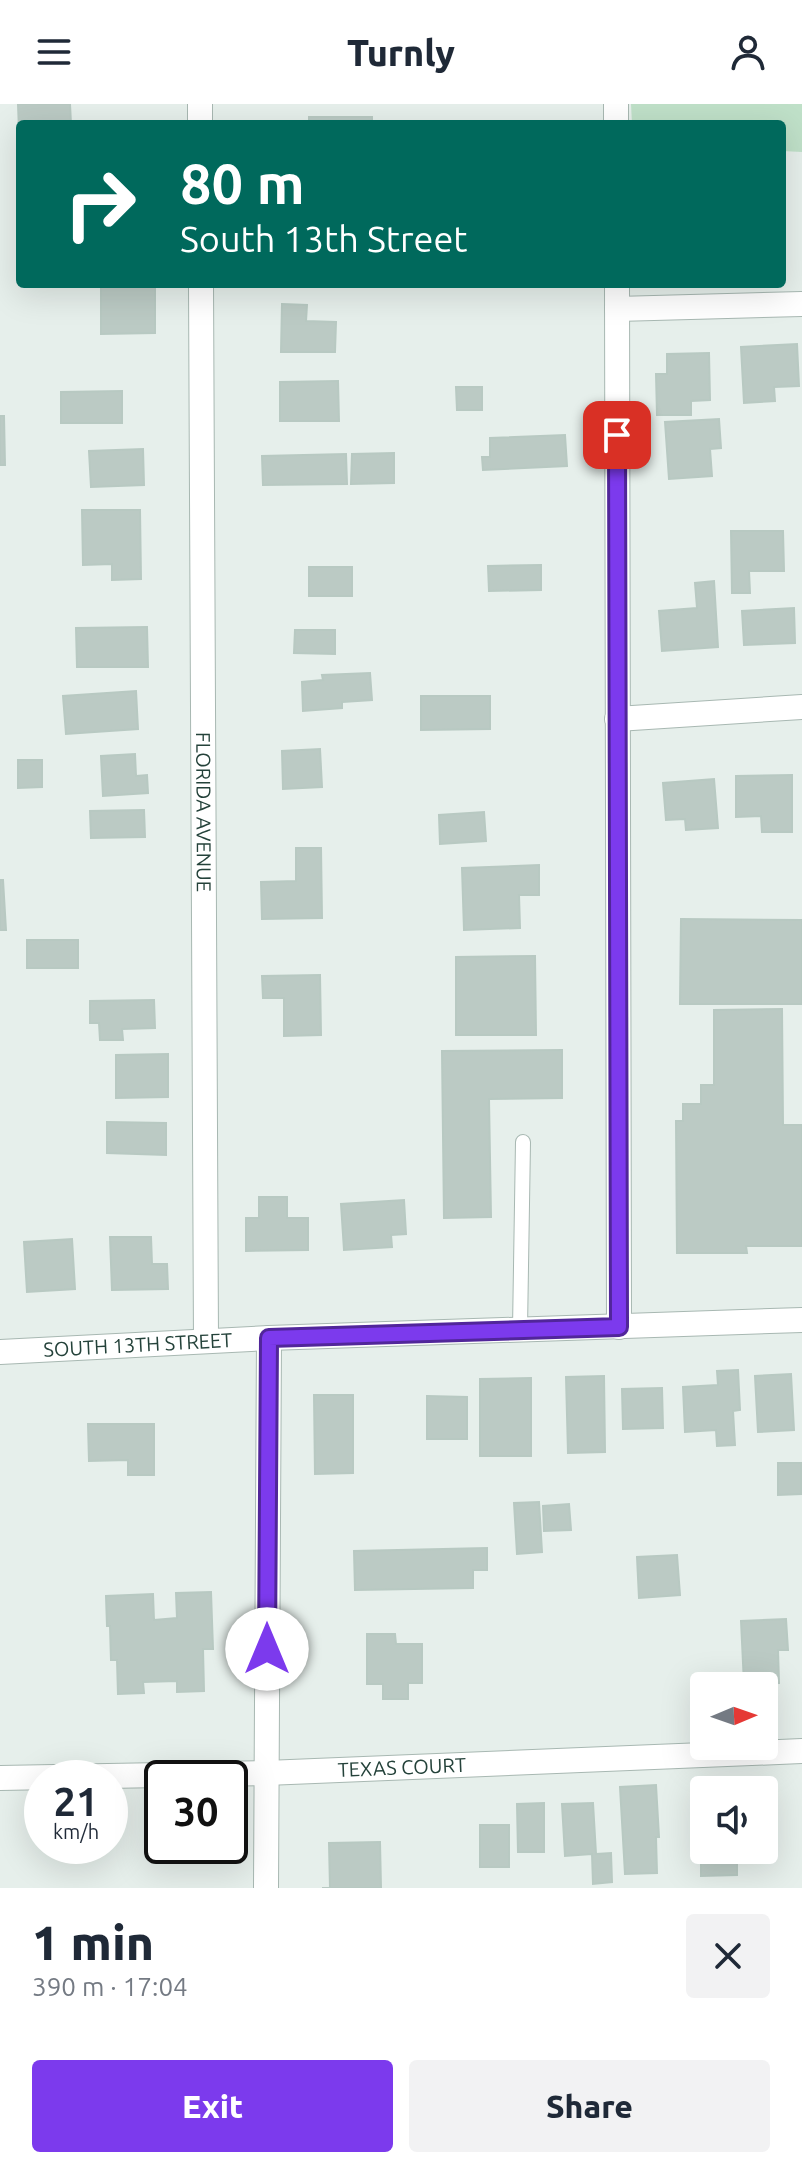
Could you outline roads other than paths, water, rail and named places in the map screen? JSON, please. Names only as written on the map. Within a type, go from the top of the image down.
[{"type":"street","name":"FLORIDA AVENUE","points":[[201,288],[206,1341]]},
{"type":"street","points":[[617,288],[619,1327]]},
{"type":"street","points":[[617,309],[802,304]]},
{"type":"street","points":[[617,719],[802,707]]},
{"type":"street","name":"SOUTH 13TH STREET","points":[[0,1352],[269,1338],[802,1320]]},
{"type":"street","points":[[266,1888],[269,1338]]},
{"type":"street","name":"TEXAS COURT","points":[[0,1778],[266,1773],[802,1751]]},
{"type":"lane","points":[[520,1329],[523,1142]]}]
